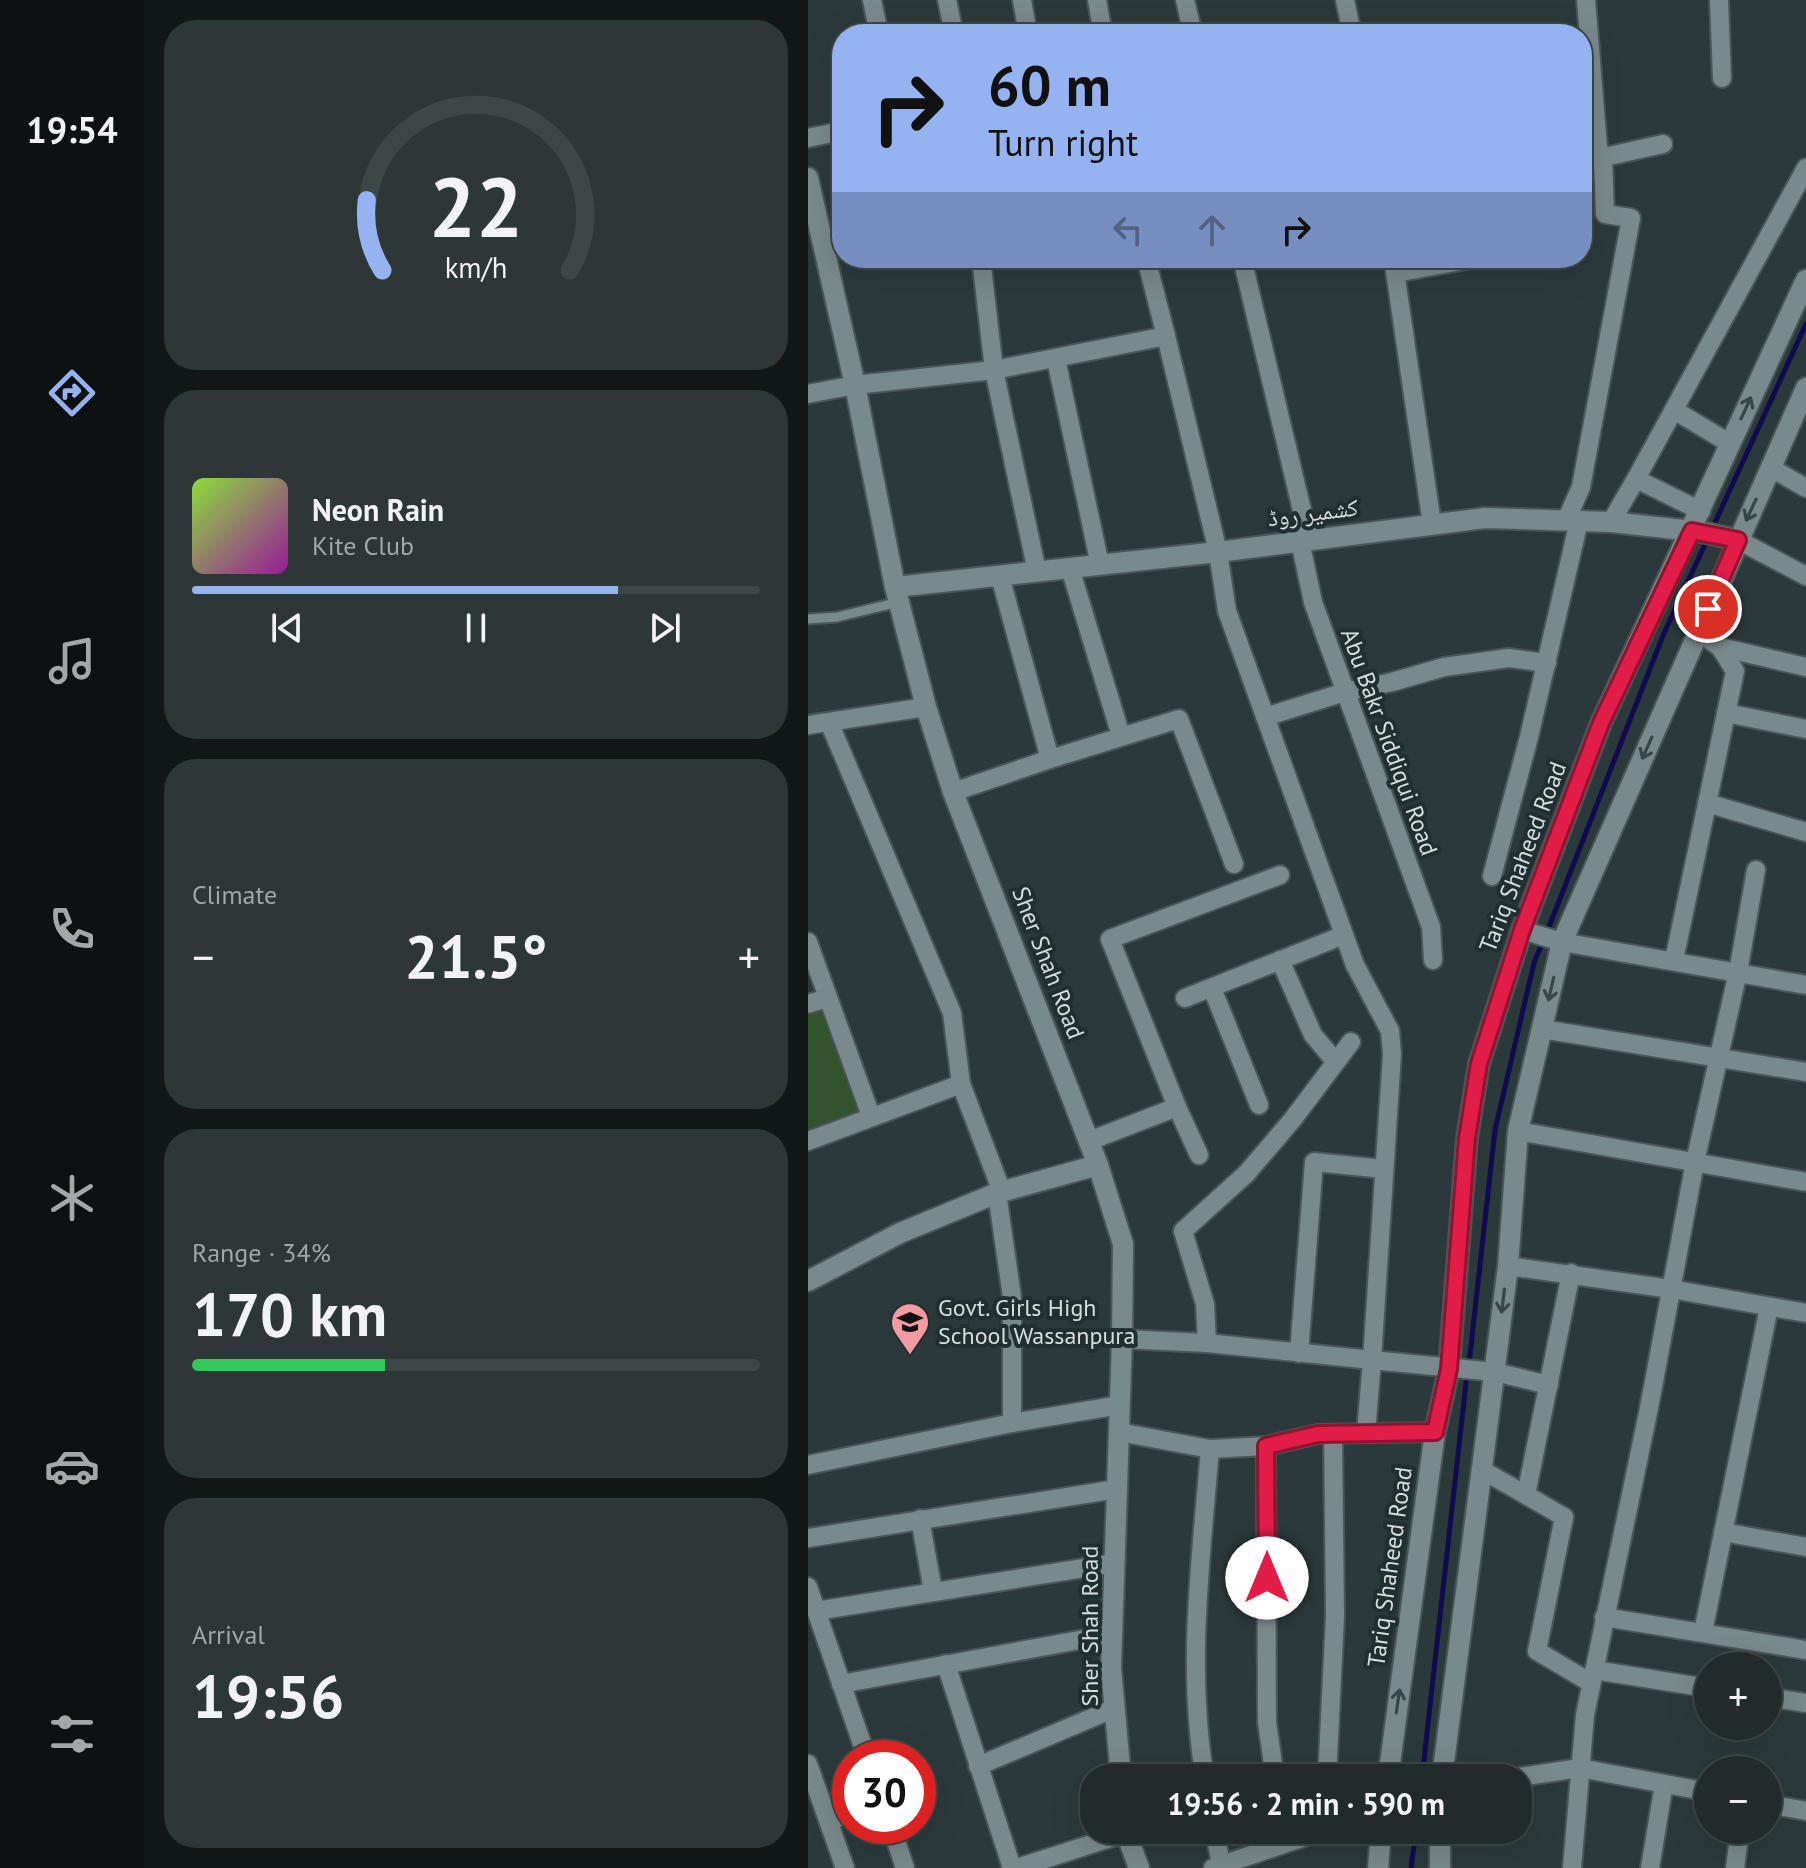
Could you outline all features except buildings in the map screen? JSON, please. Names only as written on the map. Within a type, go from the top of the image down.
[{"type":"main road","name":"Sher Shah Road","points":[[808,178],[855,385],[897,594],[926,707],[953,792],[1089,1141],[1123,1244],[1111,1668],[1120,1764]]},
{"type":"main road","name":"Tariq Shaheed Road","points":[[1444,1764],[1508,1266],[1518,1131],[1542,1029],[1541,936],[1601,723],[1698,525],[1729,443],[1806,280]]},
{"type":"main road","name":"Tariq Shaheed Road","points":[[1390,1764],[1435,1432],[1452,1369],[1467,1138],[1479,1064],[1541,936],[1698,632],[1805,395]]},
{"type":"main road","name":"کشمیر روڈ","points":[[897,594],[1000,576],[1485,518],[1698,525],[1738,540]]},
{"type":"main road","points":[[808,1281],[900,1233],[1000,1192],[1098,1165]]},
{"type":"main road","points":[[1130,1844],[1139,1868]]},
{"type":"main road","points":[[1378,1868],[1380,1844]]},
{"type":"main road","points":[[1440,1844],[1440,1868]]},
{"type":"street","points":[[872,0],[877,24]]},
{"type":"street","points":[[947,0],[952,24]]},
{"type":"street","points":[[1022,0],[1026,24]]},
{"type":"street","points":[[1097,0],[1101,24]]},
{"type":"street","points":[[1185,0],[1191,24]]},
{"type":"street","points":[[1345,0],[1350,24]]},
{"type":"street","points":[[1586,0],[1588,24]]},
{"type":"street","points":[[1719,0],[1722,78]]},
{"type":"street","points":[[1492,876],[1547,663],[1631,218],[1605,214],[1603,159],[1598,147],[1592,74]]},
{"type":"street","points":[[808,138],[832,133]]},
{"type":"street","points":[[1592,161],[1663,144]]},
{"type":"street","points":[[1611,522],[1806,168]]},
{"type":"street","points":[[982,268],[994,370],[1037,572]]},
{"type":"street","points":[[1149,268],[1218,552],[1227,611],[1355,965],[1390,1031],[1392,1054],[1366,1433]]},
{"type":"street","name":"Abu Bakr Siddiqui Road","points":[[1244,268],[1304,540],[1313,602],[1431,927],[1433,960]]},
{"type":"street","points":[[1395,268],[1432,524]]},
{"type":"street","points":[[808,394],[855,385],[994,370],[1166,336]]},
{"type":"street","points":[[1056,359],[1100,565]]},
{"type":"street","points":[[1674,410],[1729,443]]},
{"type":"street","points":[[1771,468],[1806,488]]},
{"type":"street","points":[[1636,479],[1698,525]]},
{"type":"street","points":[[1738,540],[1804,571]]},
{"type":"street","points":[[1070,568],[1121,736]]},
{"type":"street","points":[[1000,576],[1050,759]]},
{"type":"street","points":[[1698,632],[1720,647],[1806,667]]},
{"type":"street","points":[[1674,960],[1735,671],[1720,647]]},
{"type":"street","points":[[1265,717],[1345,692],[1444,667],[1509,658],[1547,663]]},
{"type":"street","points":[[808,725],[926,707]]},
{"type":"street","points":[[1726,713],[1806,729]]},
{"type":"street","points":[[953,792],[1179,719],[1234,864]]},
{"type":"street","points":[[829,722],[952,1013],[961,1084],[1000,1192],[1012,1297],[1012,1423]]},
{"type":"street","points":[[1707,803],[1806,832]]},
{"type":"street","points":[[1572,1868],[1585,1715],[1592,1677],[1649,1408],[1695,1162],[1738,972],[1756,870]]},
{"type":"street","points":[[1199,1155],[1110,939],[1280,875]]},
{"type":"street","points":[[1185,998],[1344,935]]},
{"type":"street","points":[[1541,936],[1806,985]]},
{"type":"street","points":[[808,942],[871,1116]]},
{"type":"street","points":[[1280,960],[1313,1035],[1335,1061]]},
{"type":"street","points":[[1212,988],[1259,1105]]},
{"type":"street","points":[[808,1004],[828,998]]},
{"type":"street","points":[[1542,1029],[1806,1072]]},
{"type":"street","points":[[1207,1343],[1205,1304],[1183,1231],[1247,1173],[1293,1119],[1351,1042]]},
{"type":"street","points":[[808,1141],[961,1084]]},
{"type":"street","points":[[1089,1141],[1177,1107]]},
{"type":"street","points":[[1518,1131],[1806,1182]]},
{"type":"street","points":[[1299,1353],[1314,1162],[1384,1169]]},
{"type":"street","points":[[1508,1266],[1571,1273],[1806,1313]]},
{"type":"street","points":[[1526,1495],[1571,1273]]},
{"type":"street","points":[[1703,1632],[1769,1307]]},
{"type":"street","points":[[1122,1339],[1207,1343],[1492,1372],[1549,1385]]},
{"type":"street","points":[[808,1465],[1012,1423],[1120,1405]]},
{"type":"street","points":[[1119,1432],[1210,1449],[1266,1446],[1318,1434],[1435,1432]]},
{"type":"street","points":[[1328,1764],[1335,1616],[1333,1434]]},
{"type":"street","points":[[1266,1446],[1267,1722],[1273,1764]]},
{"type":"street","points":[[1202,1764],[1195,1646],[1210,1449]]},
{"type":"street","points":[[1482,1470],[1564,1517],[1537,1651],[1592,1677],[1694,1687]]},
{"type":"street","points":[[808,1538],[1117,1489]]},
{"type":"street","points":[[920,1519],[933,1591]]},
{"type":"street","points":[[1723,1532],[1806,1547]]},
{"type":"street","points":[[816,1611],[1115,1563]]},
{"type":"street","points":[[808,1587],[861,1740]]},
{"type":"street","points":[[1604,1617],[1806,1650]]},
{"type":"street","points":[[841,1684],[1112,1634]]},
{"type":"street","points":[[946,1664],[1014,1868],[1089,1844]]},
{"type":"street","points":[[1782,1699],[1806,1703]]},
{"type":"street","points":[[978,1766],[1115,1708]]},
{"type":"street","points":[[808,1764],[845,1868]]},
{"type":"street","points":[[1532,1775],[1580,1768],[1694,1789]]},
{"type":"street","points":[[1650,1868],[1664,1784]]},
{"type":"street","points":[[1782,1807],[1806,1811]]},
{"type":"street","points":[[897,1844],[905,1868]]},
{"type":"street","points":[[1216,1844],[1219,1867],[1268,1844]]},
{"type":"street","points":[[1735,1868],[1738,1844]]},
{"type":"lane","points":[[808,619],[837,617],[897,594]]},
{"type":"green space","points":[[828,998],[871,1116],[808,1141],[808,1004]]},
{"type":"waterway","points":[[1712,529],[1806,324]]},
{"type":"waterway","points":[[1547,932],[1664,633],[1708,538]]},
{"type":"waterway","points":[[1469,1364],[1495,1130],[1534,963],[1543,941]]},
{"type":"waterway","points":[[1424,1764],[1467,1374]]},
{"type":"waterway","points":[[1411,1868],[1414,1844]]},
{"type":"place","name":"Govt. Girls High School Wassanpura","points":[[910,1356]]},
{"type":"route","points":[[1267,1578],[1266,1446],[1318,1434],[1435,1432],[1449,1369],[1467,1138],[1479,1064],[1522,930],[1601,723],[1692,531],[1738,540],[1708,609]]}]
